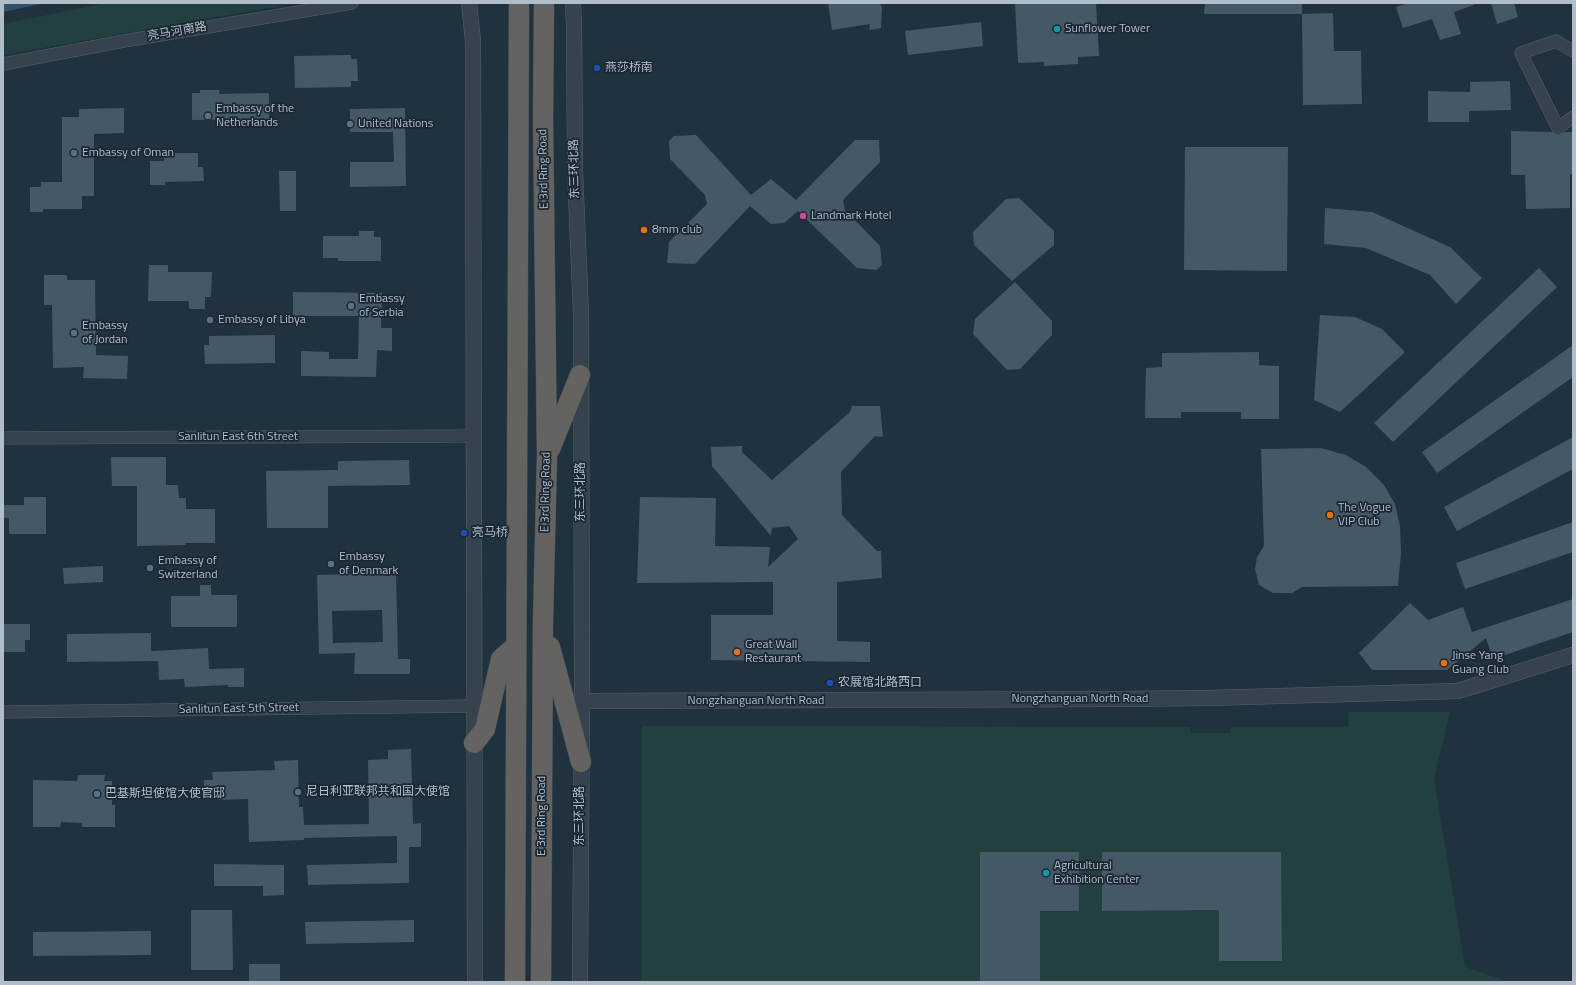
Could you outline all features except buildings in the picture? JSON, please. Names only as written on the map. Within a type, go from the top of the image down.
[{"type":"highway","name":"E 3rd Ring Road","points":[[515,982],[519,3]]},
{"type":"highway","name":"E 3rd Ring Road","points":[[541,982],[543,622],[547,456],[543,118],[544,3]]},
{"type":"highway","points":[[547,456],[580,375]]},
{"type":"highway","points":[[543,622],[581,762]]},
{"type":"highway","points":[[474,743],[485,729],[502,659],[516,646]]},
{"type":"street","name":"亮马河南路","points":[[3,64],[124,41],[352,3]]},
{"type":"street","points":[[469,3],[473,41],[475,982]]},
{"type":"street","name":"东三环北路","points":[[573,3],[575,171],[581,313],[582,702],[580,982]]},
{"type":"street","points":[[1573,51],[1556,41],[1521,53],[1558,128],[1573,117]]},
{"type":"street","name":"Sanlitun East 6th Street","points":[[3,438],[474,436]]},
{"type":"street","name":"Nongzhanguan North Road","points":[[582,702],[1208,698],[1458,691],[1573,655]]},
{"type":"street","name":"Sanlitun East 5th Street","points":[[3,712],[474,706]]},
{"type":"green space","points":[[106,3],[296,3],[3,55],[3,24]]},
{"type":"green space","name":"Agricultural Exhibition Center","points":[[1349,712],[1450,712],[1434,779],[1465,967],[1509,982],[642,982],[642,726],[1190,727],[1190,733],[1230,733],[1231,727],[1348,727]]},
{"type":"water","points":[[3,3],[45,3],[3,12]]},
{"type":"place","name":"Sunflower Tower","points":[[1057,29]]},
{"type":"place","name":"燕莎桥南","points":[[597,68]]},
{"type":"place","name":"Embassy of the Netherlands","points":[[208,116]]},
{"type":"place","name":"United Nations","points":[[350,124]]},
{"type":"place","name":"Embassy of Oman","points":[[74,153]]},
{"type":"place","name":"Landmark Hotel","points":[[803,216]]},
{"type":"place","name":"8mm club","points":[[644,230]]},
{"type":"place","name":"Embassy of Serbia","points":[[351,306]]},
{"type":"place","name":"Embassy of Libya","points":[[210,320]]},
{"type":"place","name":"Embassy of Jordan","points":[[74,333]]},
{"type":"place","name":"The Vogue VIP Club","points":[[1330,515]]},
{"type":"place","name":"亮马桥","points":[[464,533]]},
{"type":"place","name":"Embassy of Denmark","points":[[331,564]]},
{"type":"place","name":"Embassy of Switzerland","points":[[150,568]]},
{"type":"place","name":"Great Wall Restaurant","points":[[737,652]]},
{"type":"place","name":"Jinse Yang Guang Club","points":[[1444,663]]},
{"type":"place","name":"农展馆北路西口","points":[[830,683]]},
{"type":"place","name":"尼日利亚联邦共和国大使馆","points":[[298,792]]},
{"type":"place","name":"巴基斯坦使馆大使官邸","points":[[97,794]]},
{"type":"place","name":"Agricultural Exhibition Center","points":[[1046,873]]}]
